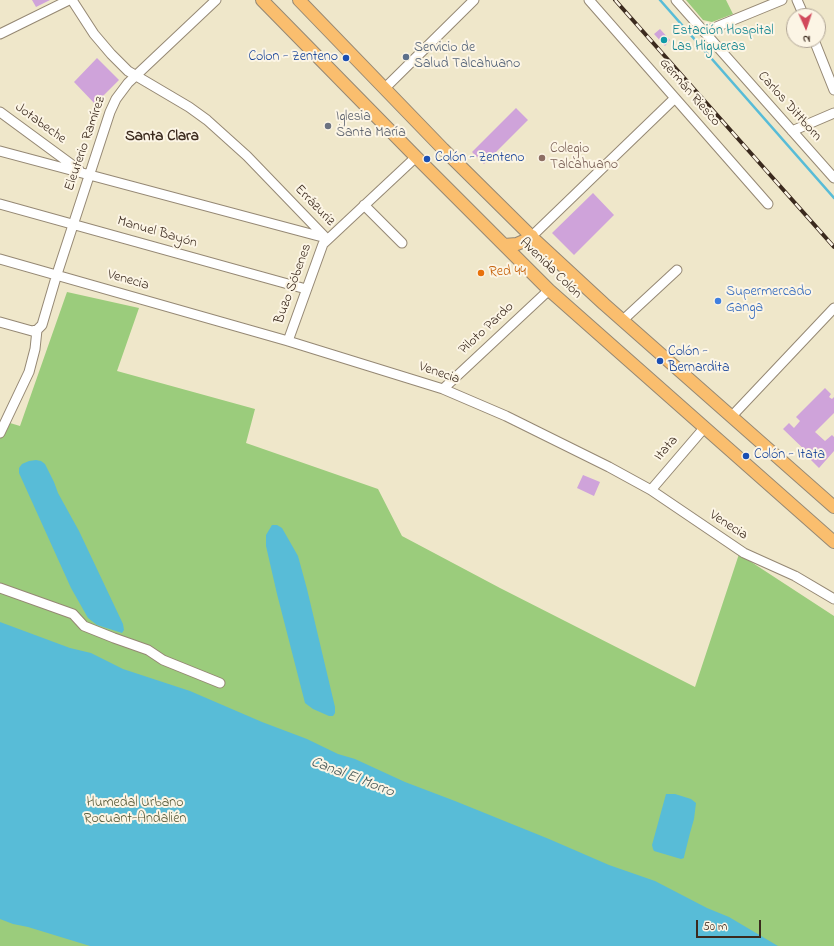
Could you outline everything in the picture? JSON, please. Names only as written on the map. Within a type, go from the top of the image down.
[{"type":"main road","name":"Avenida Colón","points":[[262,0],[416,158],[549,290],[834,542]]},
{"type":"main road","name":"Avenida Colón","points":[[299,0],[443,149],[532,236],[623,320],[834,507]]},
{"type":"main road","points":[[504,244],[517,244],[532,236]]},
{"type":"street","points":[[0,34],[70,0]]},
{"type":"street","name":"Errázuriz","points":[[70,0],[94,34],[115,59],[135,76],[181,102],[207,120],[247,156],[327,239]]},
{"type":"street","name":"Eleuterio Ramírez","points":[[0,433],[29,372],[35,349],[37,330],[42,325],[56,274],[74,224],[86,174],[112,106],[124,87],[216,0]]},
{"type":"street","points":[[384,88],[474,0]]},
{"type":"street","name":"Germán Riesco","points":[[589,0],[768,204]]},
{"type":"street","name":"Carlos Dittborn","points":[[676,0],[834,178]]},
{"type":"street","points":[[704,32],[782,0]]},
{"type":"street","points":[[817,48],[834,90]]},
{"type":"street","points":[[532,236],[675,98]]},
{"type":"street","name":"Jotabeche","points":[[0,112],[86,174]]},
{"type":"street","points":[[792,131],[834,113]]},
{"type":"street","name":"Errázuriz","points":[[0,151],[327,239]]},
{"type":"street","name":"Buzo Sóbenes","points":[[288,341],[321,247],[327,239],[416,158]]},
{"type":"street","name":"Manuel Bayón","points":[[0,204],[306,289]]},
{"type":"street","points":[[364,205],[402,243]]},
{"type":"street","name":"Venecia","points":[[0,259],[288,341],[443,389],[548,436],[651,490],[744,553],[795,576],[834,599]]},
{"type":"street","points":[[623,320],[677,270]]},
{"type":"street","name":"Piloto Pardo","points":[[443,389],[549,290]]},
{"type":"street","points":[[732,416],[834,308]]},
{"type":"street","points":[[0,322],[32,331],[37,330]]},
{"type":"street","name":"Itata","points":[[651,490],[705,427]]},
{"type":"street","points":[[0,588],[73,614],[84,626],[148,650],[163,660],[220,683]]},
{"type":"green space","points":[[686,0],[726,0],[733,14],[712,22],[703,20]]},
{"type":"green space","points":[[67,292],[139,308],[117,371],[255,409],[246,443],[378,489],[402,536],[500,588],[695,687],[739,554],[834,616],[834,946],[0,946],[0,420],[20,426]]},
{"type":"water","points":[[36,460],[45,464],[58,493],[79,531],[123,624],[124,630],[122,633],[97,625],[88,618],[71,588],[19,473],[19,468],[22,464]]},
{"type":"water","points":[[272,525],[277,525],[282,528],[298,556],[335,707],[335,713],[333,716],[329,716],[313,709],[305,703],[266,546],[266,535]]},
{"type":"water","name":"Humedal Urbano Rocuant-Andalién","points":[[0,622],[70,648],[91,653],[123,669],[190,691],[262,722],[307,739],[338,754],[355,759],[405,782],[549,839],[609,865],[655,881],[707,908],[729,917],[778,946],[90,946],[0,919]]},
{"type":"water","points":[[666,794],[675,794],[691,799],[696,803],[694,819],[684,858],[681,859],[654,851],[652,845]]},
{"type":"building","points":[[32,0],[50,0],[36,7]]},
{"type":"building","points":[[660,29],[670,40],[665,46],[654,34]]},
{"type":"building","points":[[97,58],[119,80],[95,104],[74,82]]},
{"type":"building","points":[[516,108],[528,120],[484,164],[472,152]]},
{"type":"building","points":[[593,193],[614,215],[574,255],[552,233]]},
{"type":"building","points":[[825,388],[831,394],[829,397],[832,399],[834,397],[834,413],[815,432],[825,441],[832,435],[834,437],[834,451],[819,468],[810,459],[812,457],[783,429],[789,423],[794,428],[800,421],[796,417]]},
{"type":"building","points":[[583,475],[600,482],[594,496],[577,488]]},
{"type":"waterway","points":[[660,0],[834,198]]},
{"type":"railway","points":[[615,0],[834,247]]},
{"type":"place","name":"Estación Hospital Las Higueras","points":[[664,40]]},
{"type":"place","name":"Servicio de Salud Talcahuano","points":[[406,57]]},
{"type":"place","name":"Colon - Zenteno","points":[[346,58]]},
{"type":"place","name":"Iglesia Santa María","points":[[328,126]]},
{"type":"place","name":"Colegio Talcahuano","points":[[542,158]]},
{"type":"place","name":"Colón - Zenteno","points":[[427,159]]},
{"type":"place","name":"Red 44","points":[[481,273]]},
{"type":"place","name":"Supermercado Ganga","points":[[718,301]]},
{"type":"place","name":"Colón - Bernardita","points":[[660,361]]},
{"type":"place","name":"Colón - Itata","points":[[746,456]]},
{"type":"district","name":"Santa Clara","points":[[162,138]]},
{"type":"water label","name":"Canal El Morro","points":[[352,778]]}]
